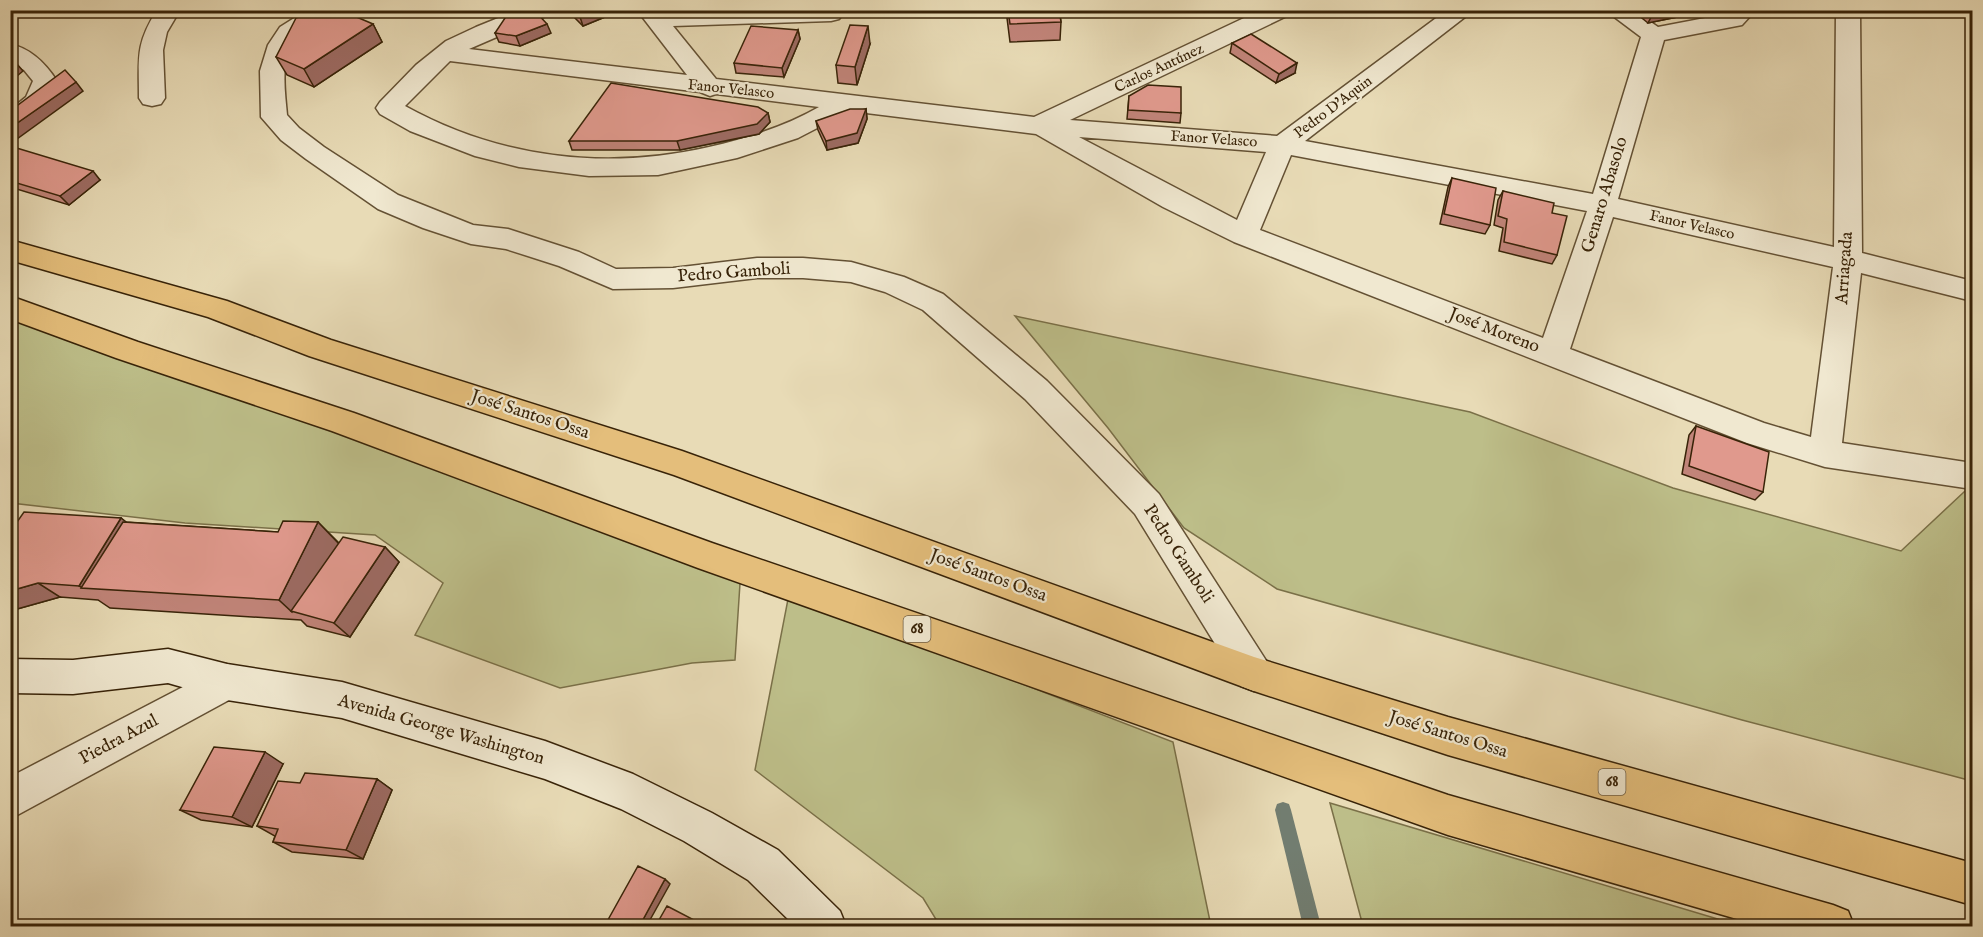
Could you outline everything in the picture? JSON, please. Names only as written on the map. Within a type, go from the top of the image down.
[{"type":"highway","name":"José Santos Ossa","points":[[10,250],[217,309],[320,348],[682,464],[1254,674],[1448,736],[1972,884]]},
{"type":"highway","name":"68","points":[[10,307],[128,350],[344,422],[710,557],[1448,815],[1833,927]]},
{"type":"street","points":[[152,98],[151,50],[155,32],[169,10]]},
{"type":"street","points":[[540,10],[466,40],[418,75],[389,108],[426,128],[507,156],[556,166],[617,168],[659,166],[750,146],[798,129],[847,102]]},
{"type":"street","name":"Carlos Antúnez","points":[[1037,126],[1281,10]]},
{"type":"street","name":"Pedro D'Aquin","points":[[1244,235],[1282,145],[1463,10]]},
{"type":"street","points":[[1616,10],[1654,35],[1734,20],[1741,13],[1740,10]]},
{"type":"street","name":"Arriagada","points":[[1825,453],[1848,260],[1848,10]]},
{"type":"street","name":"Pedro Gamboli","points":[[334,13],[288,33],[280,45],[272,71],[274,117],[290,134],[315,153],[397,206],[471,234],[508,238],[569,259],[613,279],[673,278],[757,268],[804,268],[851,272],[894,284],[933,302],[1036,390],[1147,504],[1254,674]]},
{"type":"street","points":[[652,15],[831,14]]},
{"type":"street","points":[[652,15],[711,88]]},
{"type":"street","name":"Genaro Abasolo","points":[[1553,353],[1603,205],[1654,35]]},
{"type":"street","points":[[10,51],[33,64],[45,81],[37,101],[10,124]]},
{"type":"street","name":"Fanor Velasco","points":[[446,53],[711,88],[847,102],[1037,126],[1282,145],[1603,205],[1848,260],[1972,291]]},
{"type":"street","name":"José Moreno","points":[[1037,126],[1173,200],[1244,235],[1758,434],[1825,453],[1972,476]]},
{"type":"street","name":"Avenida George Washington","points":[[10,676],[73,677],[168,666],[227,681],[342,700],[545,760],[633,794],[698,827],[763,865],[825,927]]},
{"type":"street","name":"Piedra Azul","points":[[10,799],[227,681]]},
{"type":"green space","points":[[11,315],[741,568],[735,660],[692,663],[560,688],[415,635],[443,583],[375,535],[185,523],[11,503]]},
{"type":"green space","points":[[1015,316],[1470,412],[1673,488],[1901,551],[1965,491],[1972,493],[1972,781],[1742,720],[1277,589],[1184,528],[1108,428]]},
{"type":"green space","points":[[789,594],[1173,742],[1211,926],[940,926],[923,898],[755,770]]},
{"type":"green space","points":[[1330,803],[1741,926],[1363,926]]},
{"type":"building","points":[[314,10],[340,10],[373,24],[304,69],[276,57],[296,18]]},
{"type":"building","points":[[518,10],[534,10],[547,24],[516,36],[495,33],[507,15]]},
{"type":"building","points":[[573,10],[596,10],[580,17]]},
{"type":"building","points":[[1008,10],[1059,10],[1061,22],[1010,24]]},
{"type":"building","points":[[850,25],[868,26],[855,67],[836,65]]},
{"type":"building","points":[[751,26],[798,30],[782,68],[734,63]]},
{"type":"building","points":[[1251,34],[1297,63],[1279,74],[1232,43]]},
{"type":"building","points":[[65,70],[76,82],[10,128],[10,111]]},
{"type":"building","points":[[611,83],[758,107],[768,113],[757,124],[677,141],[569,141]]},
{"type":"building","points":[[1148,85],[1181,87],[1181,113],[1128,110],[1129,96]]},
{"type":"building","points":[[850,109],[866,109],[857,133],[826,141],[816,121]]},
{"type":"building","points":[[10,146],[93,171],[60,196],[10,181]]},
{"type":"building","points":[[1452,178],[1496,188],[1490,225],[1444,214]]},
{"type":"building","points":[[1503,191],[1554,203],[1552,213],[1567,216],[1557,255],[1504,242],[1507,219],[1498,216]]},
{"type":"building","points":[[1696,426],[1769,452],[1763,492],[1689,466]]},
{"type":"building","points":[[24,512],[121,518],[79,586],[38,583],[10,591],[10,532]]},
{"type":"building","points":[[283,521],[318,522],[279,600],[81,588],[123,522],[278,532]]},
{"type":"building","points":[[343,537],[385,547],[334,623],[291,611]]},
{"type":"building","points":[[214,747],[265,752],[232,817],[180,810]]},
{"type":"building","points":[[305,773],[377,779],[346,850],[273,842],[278,829],[257,826],[278,781],[300,783]]},
{"type":"building","points":[[638,866],[665,879],[639,927],[604,927]]},
{"type":"building","points":[[667,906],[696,921],[693,927],[655,927]]},
{"type":"building","points":[[95,923],[123,927],[94,927]]},
{"type":"waterway","points":[[1283,810],[1312,926]]}]
